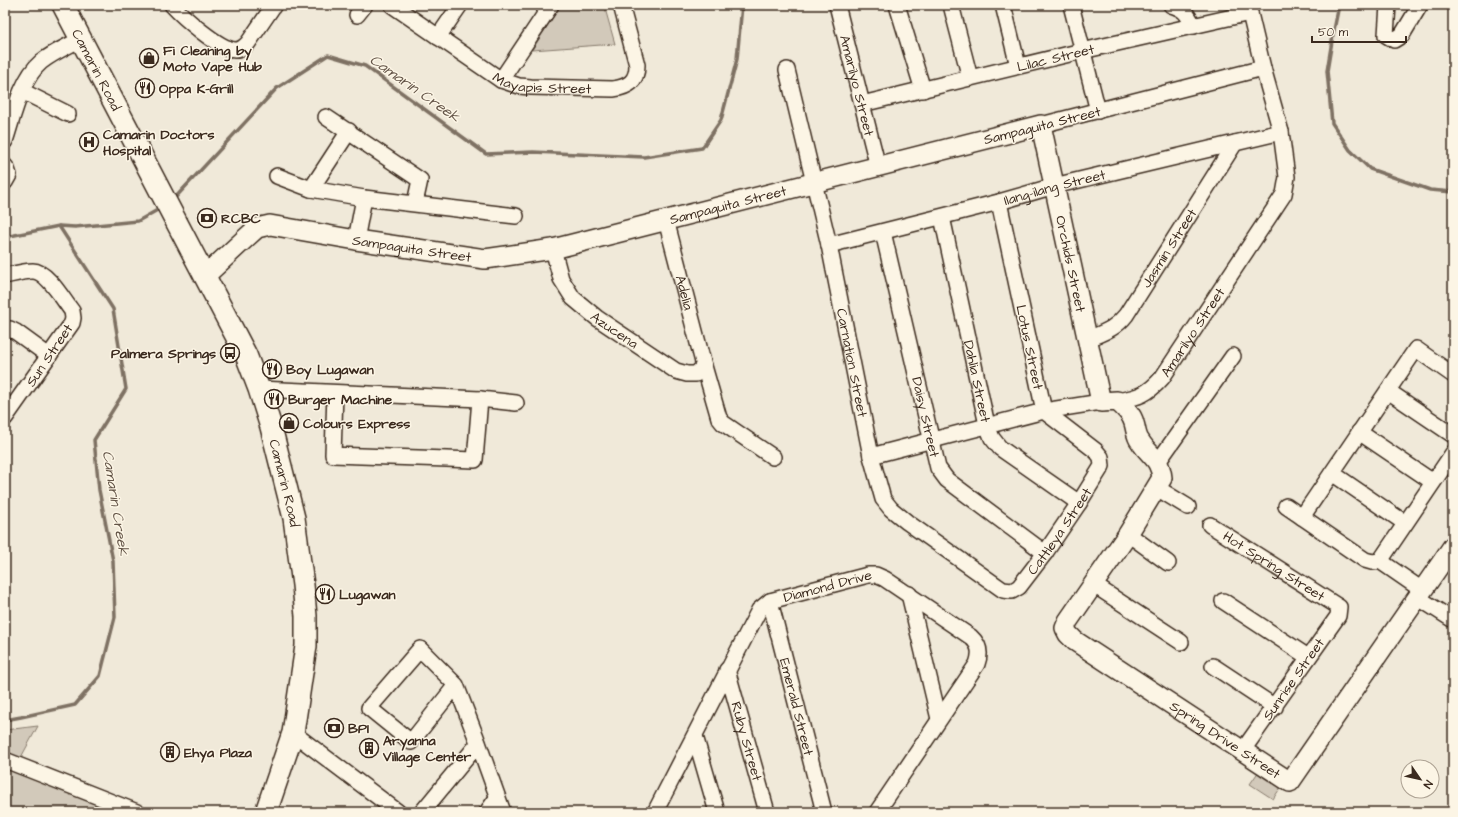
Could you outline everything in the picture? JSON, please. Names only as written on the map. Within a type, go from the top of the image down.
[{"type":"main road","name":"Camarin Road","points":[[63,5],[246,355],[259,389],[272,433],[294,518],[304,585],[306,646],[293,733],[266,812]]},
{"type":"street","points":[[172,5],[187,11],[225,47],[237,50],[243,48],[248,43],[274,5]]},
{"type":"street","name":"Mayapis Street","points":[[392,5],[501,80],[519,86],[531,87],[613,89],[630,85],[637,72],[637,66],[621,5]]},
{"type":"street","points":[[438,36],[460,5]]},
{"type":"street","points":[[501,80],[551,5]]},
{"type":"street","name":"Amarilyo Street","points":[[837,5],[878,167]]},
{"type":"street","points":[[897,5],[923,90]]},
{"type":"street","points":[[950,5],[970,78]]},
{"type":"street","points":[[1003,5],[1018,66]]},
{"type":"street","points":[[1070,5],[1098,111]]},
{"type":"street","points":[[1171,5],[1181,8],[1186,12],[1194,26]]},
{"type":"street","points":[[1388,5],[1386,35],[1394,40],[1402,35],[1420,5]]},
{"type":"street","name":"Amarilyo Street","points":[[871,456],[1044,411],[1140,396],[1153,388],[1162,378],[1284,194],[1287,177],[1281,132],[1262,68],[1249,9]]},
{"type":"street","name":"Lilac Street","points":[[862,104],[1018,66],[1194,26],[1249,9]]},
{"type":"street","points":[[5,141],[22,91],[28,79],[40,62],[80,38]]},
{"type":"street","name":"Sampaguita Street","points":[[205,276],[257,228],[270,225],[356,240],[485,259],[553,249],[1262,68]]},
{"type":"street","name":"Carnation Street","points":[[786,70],[830,245],[871,456],[883,499],[891,509],[907,522],[1003,590],[1012,591]]},
{"type":"street","points":[[22,91],[68,114]]},
{"type":"street","points":[[326,117],[420,180],[415,203]]},
{"type":"street","name":"Orchids Street","points":[[1041,125],[1088,339],[1109,401]]},
{"type":"street","points":[[311,189],[349,132]]},
{"type":"street","name":"Ilang-ilang Street","points":[[830,245],[999,202],[1054,186],[1281,132]]},
{"type":"street","name":"Jasmin Street","points":[[1088,339],[1111,330],[1120,323],[1126,315],[1235,143]]},
{"type":"street","points":[[5,166],[9,175],[5,182]]},
{"type":"street","points":[[277,176],[311,189],[364,198],[516,216]]},
{"type":"street","points":[[356,240],[364,198]]},
{"type":"street","name":"Lotus Street","points":[[999,202],[1044,411]]},
{"type":"street","name":"Dahlia Street","points":[[942,217],[987,425],[992,438],[1000,448],[1079,503]]},
{"type":"street","name":"Adelia","points":[[666,220],[719,418],[723,423],[773,457]]},
{"type":"street","name":"Daisy Street","points":[[883,232],[938,468],[948,480],[1045,553]]},
{"type":"street","name":"Azucena","points":[[553,249],[561,279],[573,298],[596,318],[676,371],[687,374],[696,374],[704,366]]},
{"type":"street","name":"Sun Street","points":[[5,276],[34,271],[41,273],[47,278],[72,311],[73,318],[72,323],[5,418]]},
{"type":"street","points":[[5,331],[10,329],[16,332],[49,356]]},
{"type":"street","points":[[1302,517],[1416,349],[1453,375]]},
{"type":"street","points":[[1158,462],[1233,356]]},
{"type":"street","points":[[259,389],[480,399],[516,404]]},
{"type":"street","points":[[1388,391],[1453,435]]},
{"type":"street","points":[[335,392],[333,455],[475,460],[480,399]]},
{"type":"street","points":[[1109,401],[1130,414],[1134,421],[1139,441],[1158,462],[1162,478],[1157,488],[1188,507]]},
{"type":"street","name":"Cattleya Street","points":[[1012,591],[1019,588],[1045,553],[1102,466],[1102,457],[1096,451],[1044,411]]},
{"type":"street","points":[[1360,432],[1434,482]]},
{"type":"street","points":[[1380,561],[1453,453]]},
{"type":"street","points":[[1332,473],[1405,524]]},
{"type":"street","name":"Spring Drive Street","points":[[1157,488],[1094,585],[1068,621],[1065,628],[1068,634],[1076,641],[1290,782],[1453,546]]},
{"type":"street","points":[[1286,506],[1365,560],[1372,562],[1380,561],[1453,620]]},
{"type":"street","name":"Hot Spring Street","points":[[1210,525],[1339,607]]},
{"type":"street","points":[[1128,534],[1168,563]]},
{"type":"street","name":"Diamond Drive","points":[[660,809],[727,670],[760,610],[770,601],[868,575],[876,575],[908,594],[971,637],[977,642],[980,649],[980,657],[977,664],[877,812]]},
{"type":"street","points":[[1094,585],[1181,642]]},
{"type":"street","points":[[908,594],[939,719]]},
{"type":"street","name":"Emerald Street","points":[[770,601],[824,812]]},
{"type":"street","points":[[1222,601],[1308,657]]},
{"type":"street","name":"Sunrise Street","points":[[1243,750],[1338,616],[1339,607]]},
{"type":"street","points":[[456,685],[411,742],[369,708],[420,650],[456,685],[503,812]]},
{"type":"street","points":[[1213,666],[1274,707]]},
{"type":"street","name":"Ruby Street","points":[[727,670],[767,812]]},
{"type":"street","points":[[293,733],[398,812]]},
{"type":"street","points":[[695,736],[717,812]]},
{"type":"street","points":[[422,812],[478,744]]},
{"type":"street","points":[[5,760],[137,812]]},
{"type":"street","points":[[486,812],[497,798]]},
{"type":"shaded area","points":[[561,5],[604,5],[615,44],[532,50]]},
{"type":"shaded area","points":[[38,726],[19,761],[100,793],[92,812],[5,812],[5,730]]},
{"type":"shaded area","points":[[1261,768],[1283,784],[1273,799],[1250,784]]},
{"type":"waterway","name":"Camarin Creek","points":[[173,200],[277,88],[328,55],[365,66],[486,154],[533,152],[644,157],[702,148],[721,120],[737,59],[742,5]]},
{"type":"waterway","name":"Camarin Creek","points":[[1339,5],[1327,71],[1332,123],[1350,150],[1370,169],[1430,190],[1453,192]]},
{"type":"waterway","name":"Camarin Creek","points":[[5,237],[59,226],[75,227],[138,221],[161,208]]},
{"type":"waterway","name":"Camarin Creek","points":[[5,720],[75,705],[100,676],[115,617],[113,561],[99,490],[94,440],[126,389],[113,309],[59,226]]},
{"type":"place","name":"Fi Cleaning by Moto Vape Hub","points":[[149,58]]},
{"type":"place","name":"Oppa K-Grill","points":[[145,88]]},
{"type":"place","name":"Camarin Doctors Hospital","points":[[89,142]]},
{"type":"place","name":"RCBC","points":[[207,218]]},
{"type":"place","name":"Palmera Springs","points":[[230,353]]},
{"type":"place","name":"Boy Lugawan","points":[[272,369]]},
{"type":"place","name":"Burger Machine","points":[[274,399]]},
{"type":"place","name":"Colours Express","points":[[289,423]]},
{"type":"place","name":"Lugawan","points":[[325,594]]},
{"type":"place","name":"BPI","points":[[334,728]]},
{"type":"place","name":"Aryanna Village Center","points":[[369,748]]},
{"type":"place","name":"Ehya Plaza","points":[[170,752]]}]
